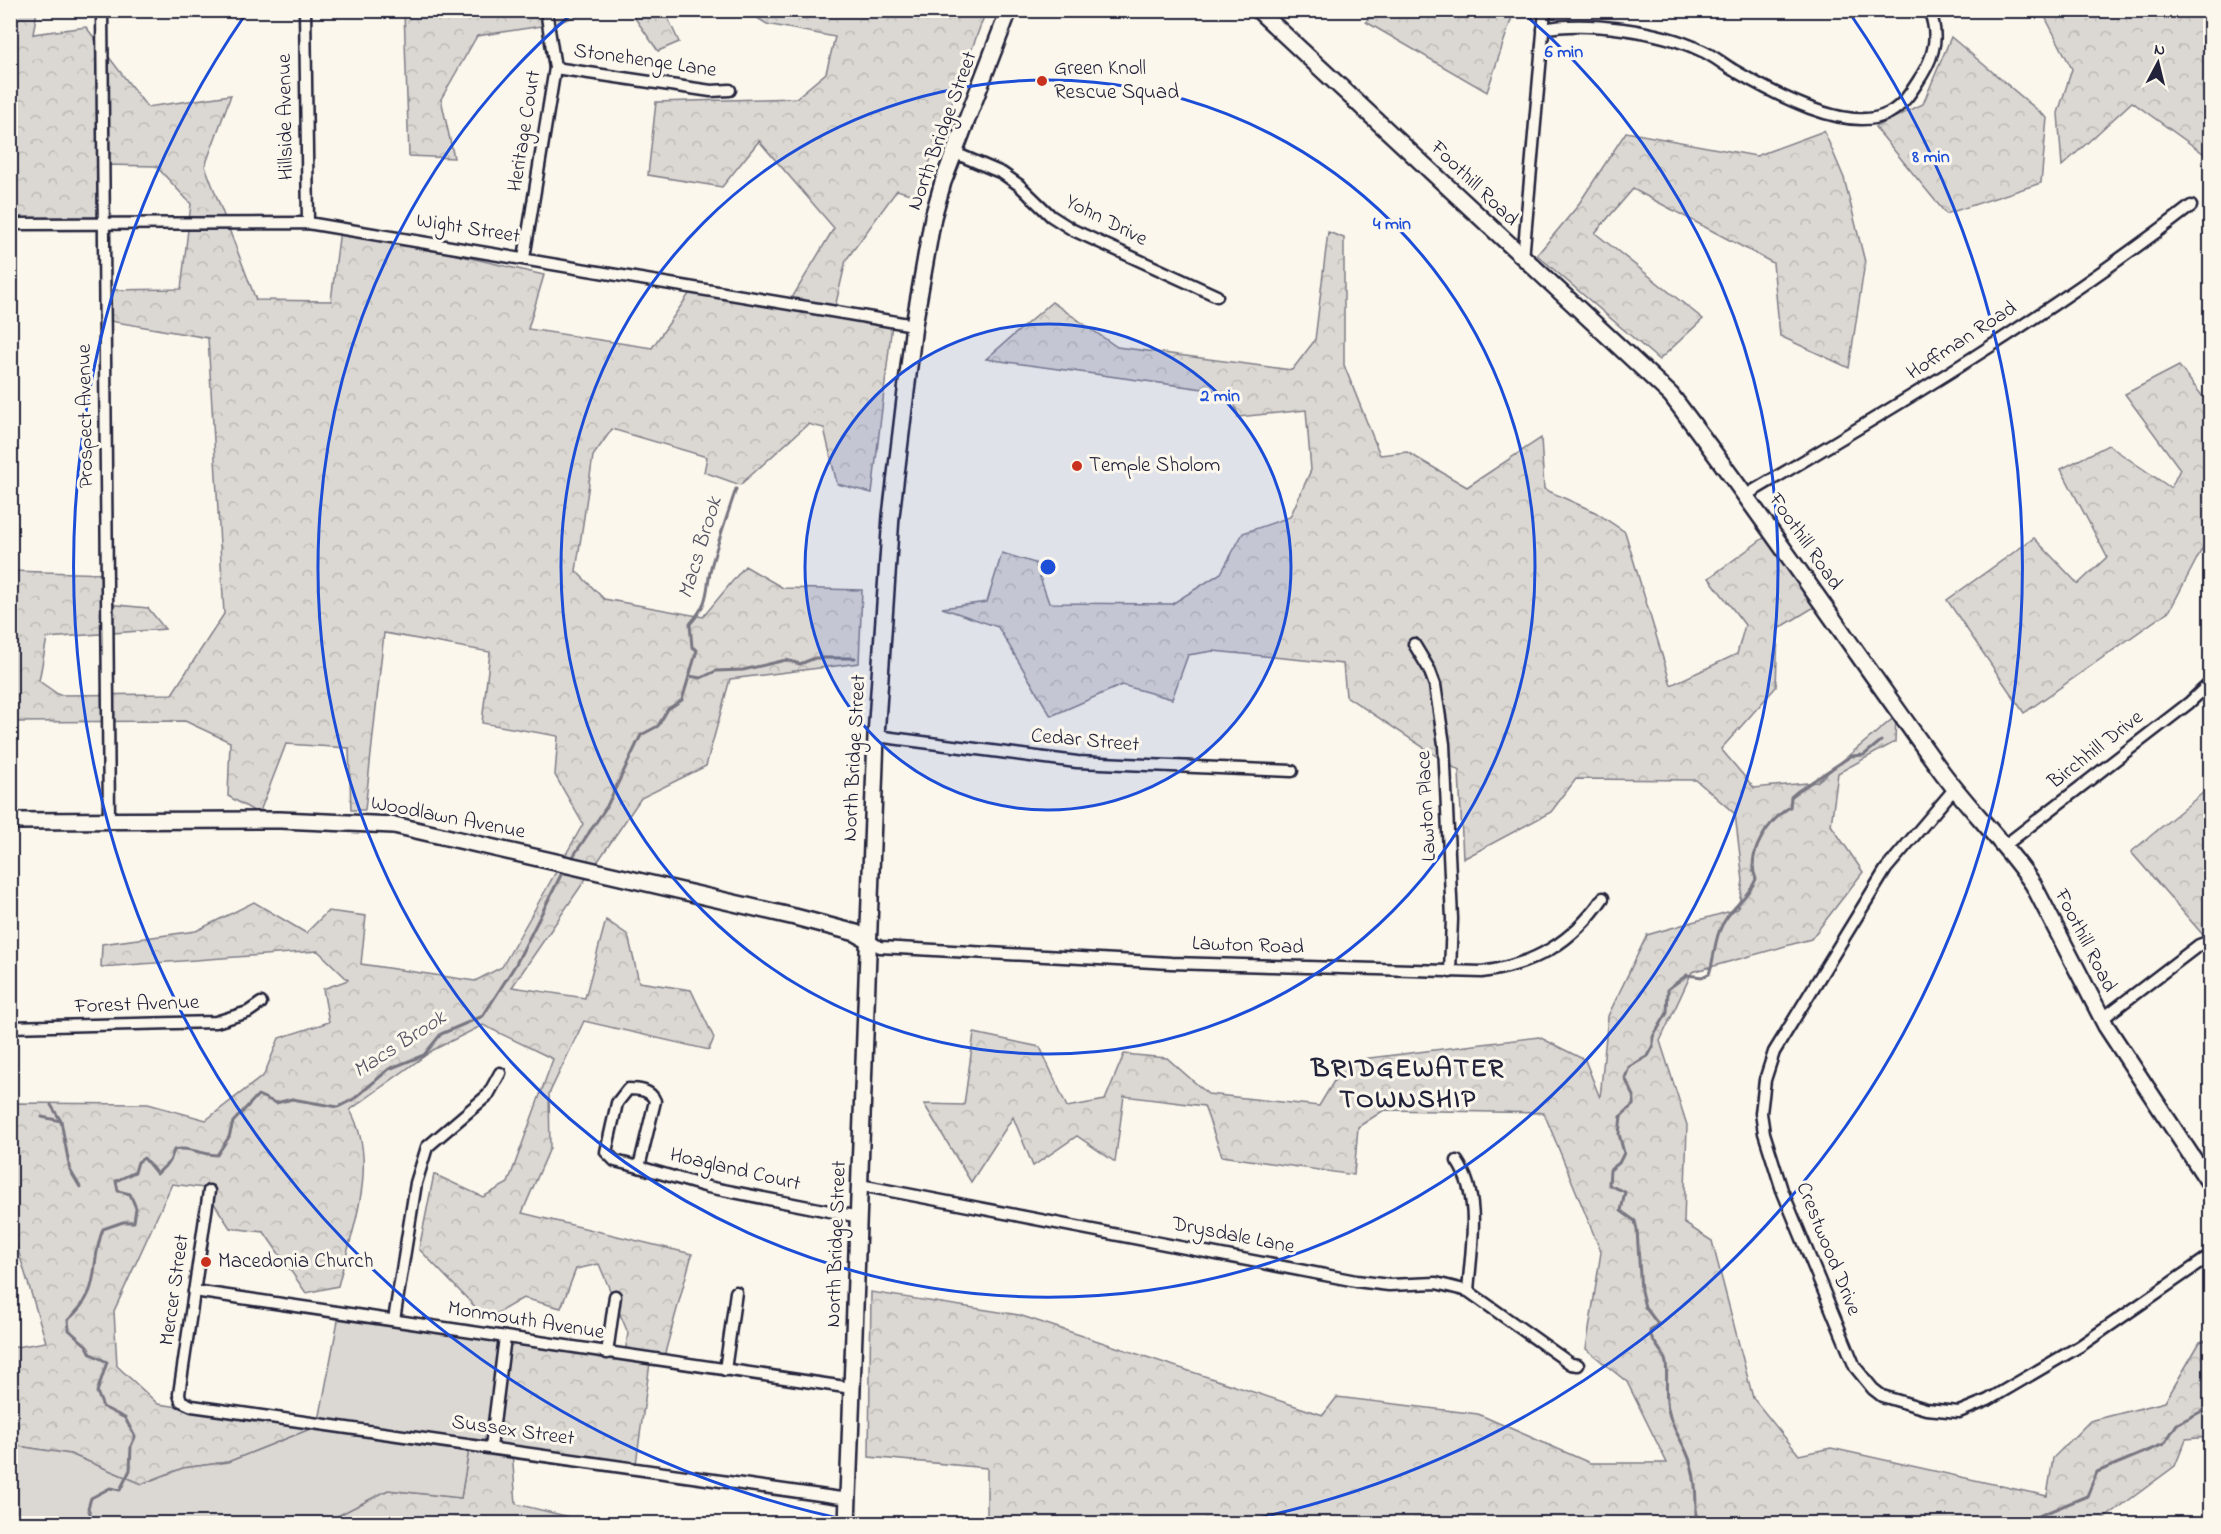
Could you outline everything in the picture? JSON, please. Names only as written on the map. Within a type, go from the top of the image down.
[{"type":"street","name":"Prospect Avenue","points":[[102,10],[102,222],[108,526],[109,821]]},
{"type":"street","name":"Hillside Avenue","points":[[305,10],[308,224]]},
{"type":"street","name":"Heritage Court","points":[[524,258],[555,68],[546,10]]},
{"type":"street","name":"North Bridge Street","points":[[847,1524],[867,940],[876,736],[891,516],[914,325],[933,217],[1009,10]]},
{"type":"street","name":"Foothill Road","points":[[1258,10],[1671,395],[1746,495],[1955,788],[2033,884],[2102,1019],[2211,1184]]},
{"type":"street","points":[[1523,259],[1545,10]]},
{"type":"street","points":[[1543,29],[1602,28],[1670,39],[1701,50],[1775,94],[1826,113],[1868,118],[1890,112],[1904,101],[1930,61],[1935,30],[1929,10]]},
{"type":"street","name":"Stonehenge Lane","points":[[555,68],[711,91],[730,90]]},
{"type":"street","name":"Yohn Drive","points":[[955,153],[1002,173],[1019,185],[1051,216],[1073,230],[1217,296]]},
{"type":"street","name":"Hoffman Road","points":[[1746,495],[1918,394],[2142,244],[2192,206]]},
{"type":"street","name":"Wight Street","points":[[10,224],[102,222],[308,224],[524,258],[611,276],[914,325]]},
{"type":"street","name":"Lawton Place","points":[[1414,644],[1429,669],[1435,685],[1444,744],[1452,919],[1450,972]]},
{"type":"street","name":"Birchhill Drive","points":[[2004,846],[2189,703],[2211,683]]},
{"type":"street","name":"Cedar Street","points":[[876,736],[1077,762],[1292,771]]},
{"type":"street","name":"Crestwood Drive","points":[[1955,788],[1911,837],[1870,893],[1774,1052],[1765,1080],[1761,1113],[1764,1133],[1782,1190],[1855,1367],[1873,1389],[1882,1396],[1926,1409],[1959,1412],[1988,1400],[2080,1346],[2211,1256]]},
{"type":"street","name":"Woodlawn Avenue","points":[[10,821],[339,821],[394,825],[795,917],[856,933],[867,940]]},
{"type":"street","name":"Lawton Road","points":[[867,940],[880,947],[1160,962],[1450,972],[1501,969],[1522,964],[1540,956],[1590,917],[1603,898]]},
{"type":"street","points":[[2102,1019],[2199,945],[2211,941]]},
{"type":"street","name":"Forest Avenue","points":[[10,1027],[216,1022],[248,1012],[261,1003]]},
{"type":"street","points":[[394,1320],[416,1183],[427,1147],[488,1095],[500,1073]]},
{"type":"street","name":"Hoagland Court","points":[[639,1167],[655,1101],[653,1096],[647,1092],[628,1089],[617,1103],[606,1152],[615,1161],[708,1187],[859,1217]]},
{"type":"street","points":[[1457,1161],[1464,1172],[1470,1193],[1473,1223],[1468,1291]]},
{"type":"street","name":"Drysdale Lane","points":[[860,1185],[1356,1281],[1389,1286],[1436,1283],[1468,1291],[1571,1364],[1578,1365]]},
{"type":"street","name":"Mercer Street","points":[[179,1394],[209,1191]]},
{"type":"street","name":"Monmouth Avenue","points":[[194,1291],[852,1388]]},
{"type":"street","points":[[724,1370],[735,1292]]},
{"type":"street","points":[[608,1353],[615,1296]]},
{"type":"street","points":[[491,1447],[506,1337]]},
{"type":"street","name":"Sussex Street","points":[[179,1394],[181,1401],[192,1406],[848,1499]]},
{"type":"green space","points":[[11,11],[37,11],[33,34],[86,27],[147,107],[231,95],[205,166],[256,300],[331,301],[340,230],[357,232],[544,275],[528,329],[652,348],[691,291],[786,308],[834,228],[759,141],[722,187],[648,175],[656,102],[796,98],[826,73],[835,37],[767,24],[746,11],[986,11],[917,196],[897,190],[846,260],[833,316],[892,324],[872,493],[837,484],[824,428],[808,424],[740,485],[704,472],[707,457],[612,429],[593,456],[576,571],[604,599],[703,617],[745,566],[783,588],[862,590],[859,663],[730,679],[706,766],[641,798],[512,987],[585,998],[606,920],[628,935],[639,982],[691,990],[714,1038],[709,1050],[584,1021],[549,1094],[550,1148],[522,1213],[692,1254],[662,1364],[650,1363],[635,1471],[512,1452],[516,1504],[594,1523],[340,1524],[337,1516],[388,1490],[461,1498],[469,1449],[509,1341],[624,1359],[628,1333],[599,1264],[576,1269],[561,1308],[523,1298],[487,1319],[419,1249],[434,1174],[483,1197],[508,1183],[553,1059],[483,1025],[433,1050],[350,1110],[359,1131],[363,1152],[363,1175],[356,1220],[338,1286],[306,1293],[264,1232],[230,1228],[204,1188],[172,1184],[114,1311],[117,1366],[158,1404],[318,1426],[228,1462],[183,1468],[142,1484],[70,1454],[11,1445],[11,1348],[46,1342],[11,1227],[11,1103],[148,1104],[206,1120],[264,1075],[279,1038],[329,1022],[323,989],[348,980],[318,951],[101,967],[102,944],[196,931],[254,902],[306,933],[328,911],[366,916],[361,964],[475,981],[502,967],[583,824],[555,775],[558,736],[482,723],[490,652],[384,633],[365,810],[351,810],[349,748],[286,744],[259,814],[228,796],[230,742],[185,721],[11,722],[11,571],[107,574],[107,604],[148,608],[165,629],[47,638],[39,681],[59,695],[172,694],[224,614],[208,338],[104,320],[106,290],[181,289],[191,204],[156,166],[105,165],[106,225],[11,224]]},
{"type":"green space","points":[[404,11],[589,11],[555,24],[477,36],[441,99],[454,158],[409,156]]},
{"type":"green space","points":[[630,11],[674,11],[667,16],[679,42],[658,51]]},
{"type":"green space","points":[[1374,11],[1514,11],[1487,92],[1366,22]]},
{"type":"green space","points":[[2042,11],[2210,11],[2210,158],[2132,102],[2062,166],[2058,113],[2072,69]]},
{"type":"green space","points":[[1951,37],[2047,118],[2041,183],[1946,214],[1875,127],[1923,104]]},
{"type":"green space","points":[[1824,131],[1844,178],[1865,262],[1849,368],[1780,336],[1773,263],[1633,189],[1595,233],[1703,319],[1659,360],[1537,255],[1576,208],[1626,132],[1756,156]]},
{"type":"green space","points":[[1328,232],[1344,238],[1344,365],[1380,455],[1407,452],[1467,487],[1541,438],[1544,489],[1595,512],[1625,532],[1671,685],[1737,654],[1745,625],[1709,578],[1765,537],[1816,606],[1778,629],[1776,687],[1721,749],[1754,788],[1817,782],[1896,716],[1895,742],[1838,773],[1831,825],[1863,872],[1811,939],[1692,972],[1660,1041],[1687,1125],[1684,1223],[1712,1241],[1753,1398],[1799,1455],[1831,1448],[2047,1496],[2053,1458],[2090,1421],[2165,1402],[2200,1342],[2210,1339],[2210,1437],[2186,1439],[2175,1466],[2098,1523],[987,1523],[987,1468],[869,1457],[871,1292],[1019,1315],[1323,1415],[1337,1397],[1478,1414],[1590,1463],[1667,1463],[1627,1382],[1586,1349],[1601,1252],[1544,1113],[1384,1110],[1358,1127],[1354,1175],[1222,1156],[1204,1106],[1124,1096],[1115,1162],[1077,1136],[1033,1166],[1013,1117],[971,1182],[924,1104],[964,1105],[974,1033],[1040,1047],[1067,1107],[1105,1100],[1124,1054],[1167,1058],[1208,1094],[1319,1106],[1346,1061],[1539,1037],[1585,1060],[1600,1098],[1608,1016],[1647,935],[1738,909],[1743,881],[1735,814],[1696,780],[1576,779],[1551,812],[1463,859],[1459,771],[1346,696],[1343,664],[1213,651],[1188,655],[1172,699],[1122,685],[1051,716],[998,627],[942,608],[987,602],[1002,553],[1035,563],[1049,603],[1172,604],[1221,573],[1243,533],[1290,517],[1311,470],[1306,410],[1238,417],[1232,393],[986,359],[1052,302],[1117,347],[1292,370],[1315,340]]},
{"type":"green space","points":[[2179,366],[2210,406],[2210,545],[2202,549],[2170,610],[2024,713],[1947,600],[2034,538],[2078,584],[2107,557],[2061,469],[2108,445],[2171,488],[2180,469],[2125,394]]},
{"type":"green space","points":[[2210,787],[2210,943],[2131,852]]},
{"type":"green space","points":[[339,1315],[509,1341],[493,1453],[469,1449],[461,1498],[388,1490],[337,1516],[340,1523],[11,1524],[11,1445],[70,1454],[142,1484],[183,1468],[228,1462],[318,1426]]},
{"type":"waterway","name":"Macs Brook","points":[[572,858],[607,806],[641,735],[658,726],[668,709],[682,700],[697,650],[692,647],[690,624],[705,600],[710,570],[736,489]]},
{"type":"waterway","points":[[689,676],[701,678],[716,671],[743,670],[786,660],[800,664],[815,658],[855,658]]},
{"type":"waterway","points":[[1696,1524],[1695,1487],[1690,1460],[1672,1423],[1666,1394],[1666,1363],[1650,1331],[1658,1324],[1645,1307],[1641,1291],[1635,1221],[1621,1211],[1625,1192],[1609,1185],[1610,1170],[1619,1163],[1624,1153],[1619,1134],[1621,1116],[1633,1105],[1634,1096],[1625,1078],[1629,1067],[1648,1056],[1653,1047],[1653,1037],[1667,1013],[1668,989],[1687,975],[1702,977],[1709,974],[1722,925],[1748,893],[1756,879],[1753,869],[1754,859],[1761,838],[1774,820],[1790,807],[1791,797],[1851,756],[1864,755],[1881,741]]},
{"type":"waterway","name":"Macs Brook","points":[[94,1524],[88,1508],[91,1498],[110,1488],[120,1490],[130,1470],[131,1446],[135,1437],[125,1418],[103,1407],[97,1392],[107,1362],[91,1354],[87,1346],[69,1330],[68,1320],[87,1298],[103,1229],[123,1222],[134,1222],[136,1208],[130,1194],[118,1191],[116,1181],[135,1172],[138,1162],[144,1158],[157,1174],[170,1161],[174,1150],[184,1149],[217,1155],[229,1137],[233,1122],[258,1095],[276,1103],[292,1099],[338,1107],[354,1099],[389,1069],[424,1055],[441,1034],[483,1016],[516,964],[563,871]]},
{"type":"waterway","points":[[51,1105],[61,1121],[70,1170],[80,1187]]},
{"type":"waterway","points":[[42,1117],[61,1121]]},
{"type":"waterway","points":[[2019,1524],[2087,1496],[2097,1472],[2164,1444],[2177,1424],[2210,1407]]},
{"type":"place","name":"Green Knoll Rescue Squad","points":[[1042,81]]},
{"type":"place","name":"Temple Sholom","points":[[1077,466]]},
{"type":"place","name":"Macedonia Church","points":[[206,1262]]},
{"type":"district","name":"BRIDGEWATER TOWNSHIP","points":[[1408,1084]]}]
